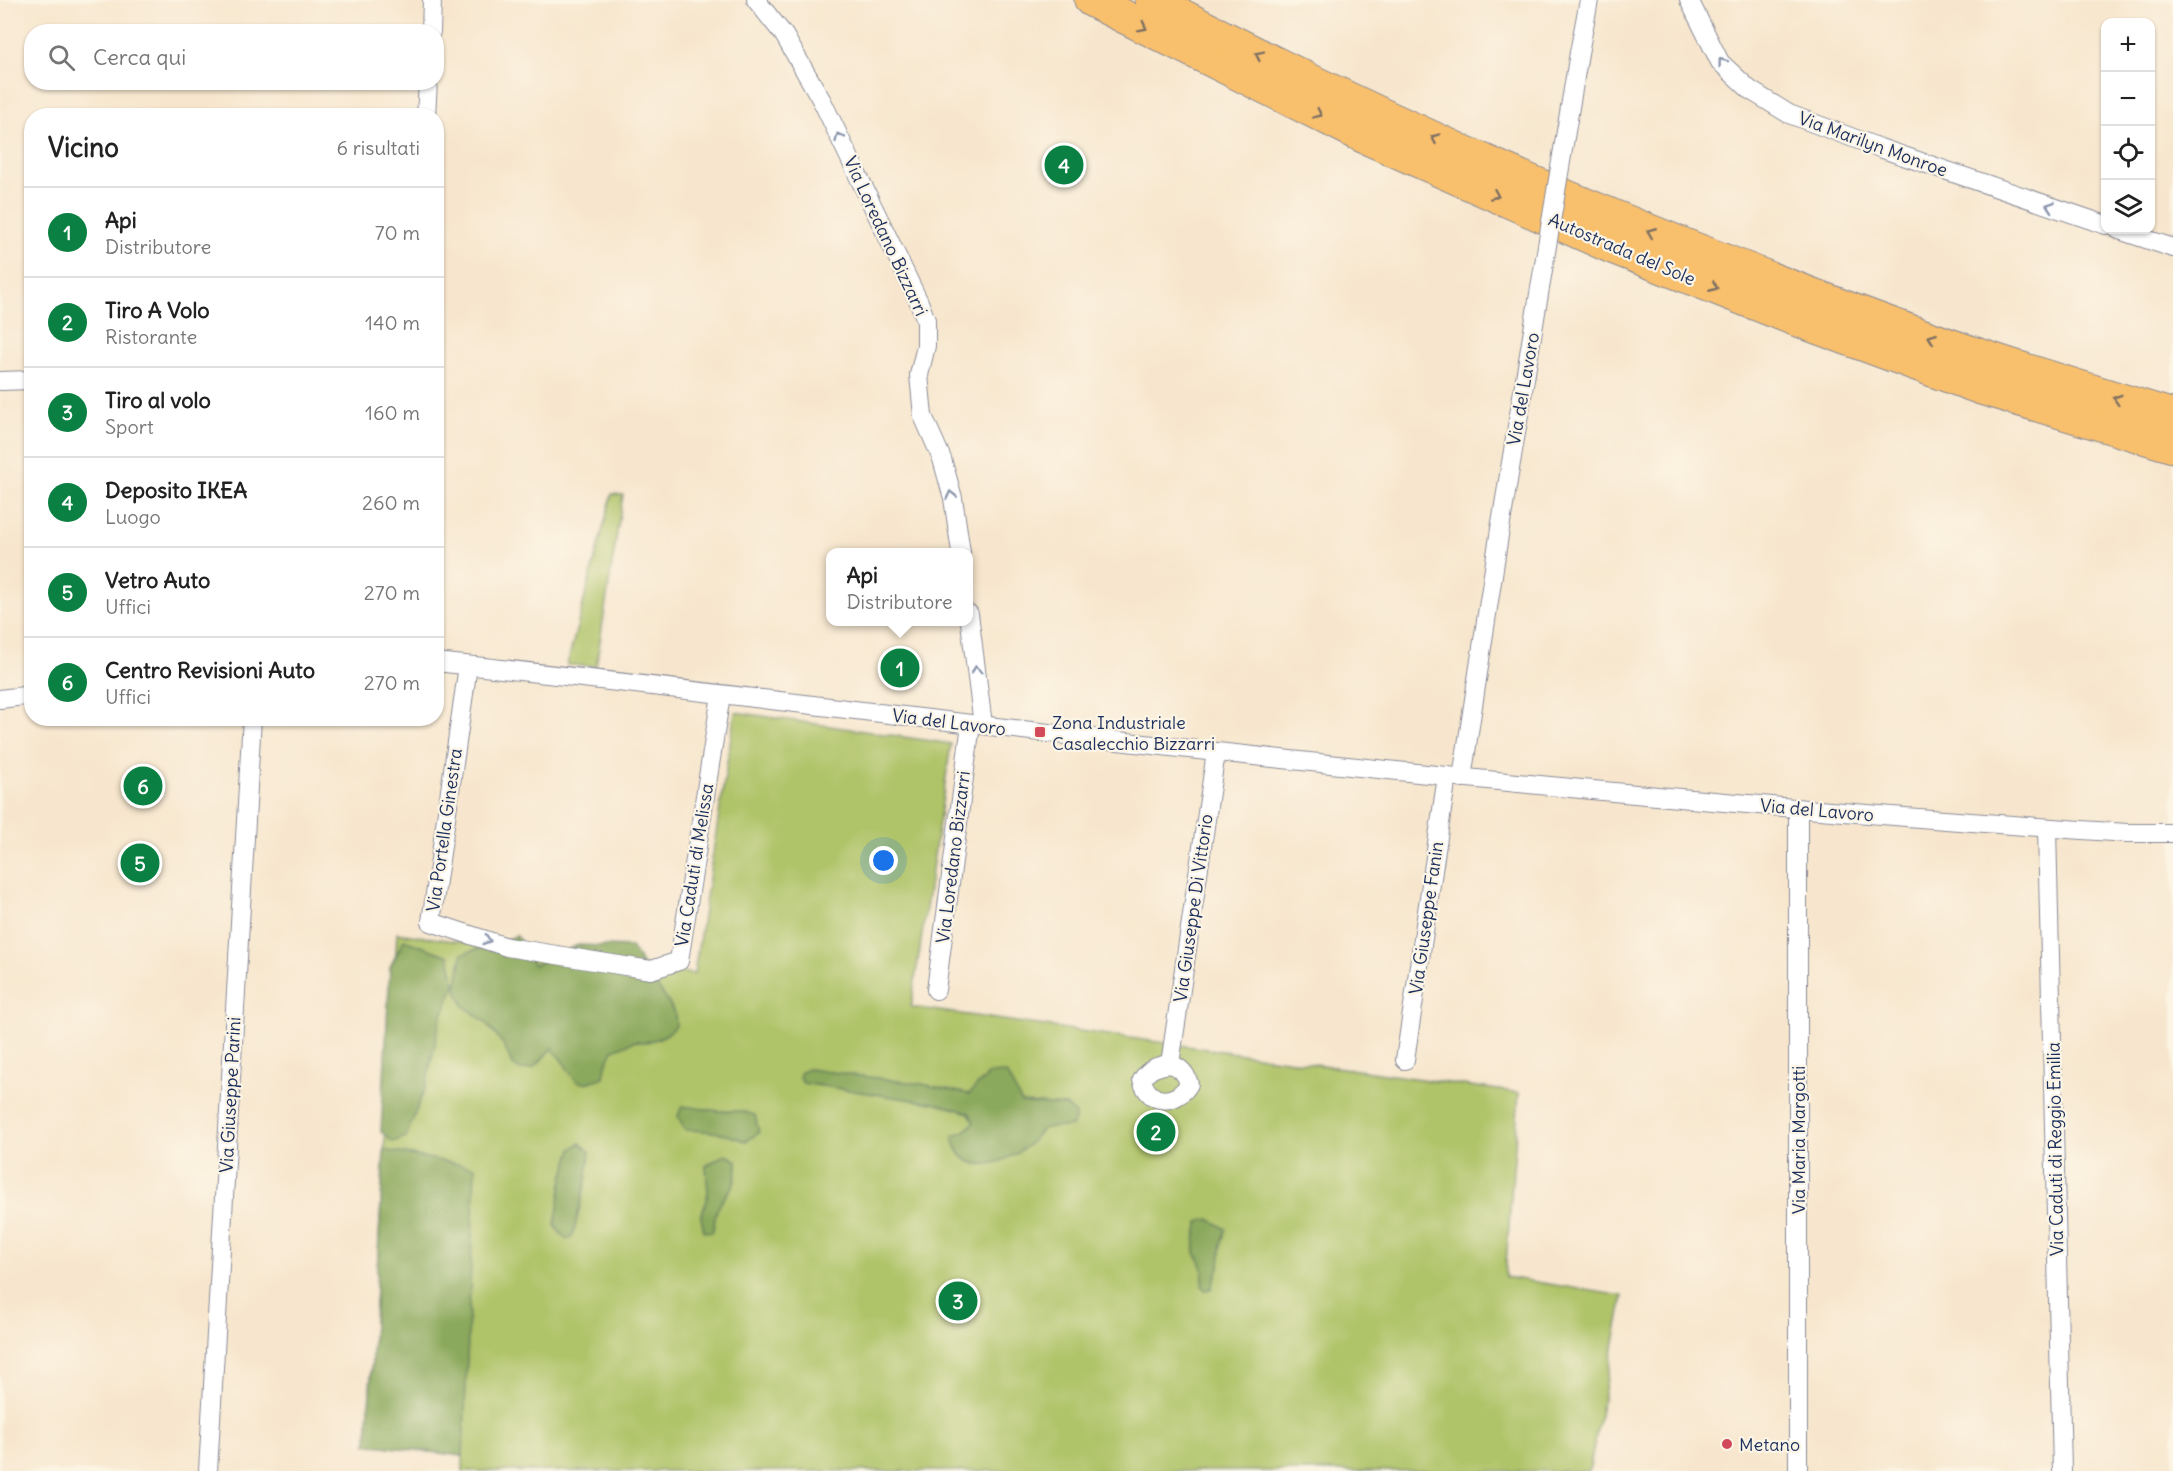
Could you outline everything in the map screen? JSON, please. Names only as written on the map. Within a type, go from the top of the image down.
[{"type":"highway","name":"Autostrada del Sole","points":[[1091,0],[1365,137],[1612,247],[1792,318],[1981,388],[2173,446]]},
{"type":"highway","name":"Autostrada del Sole","points":[[1156,2],[1360,104],[1526,180],[1656,234],[1810,294],[1986,358],[2173,416]]},
{"type":"street","points":[[430,24],[432,0]]},
{"type":"street","name":"Via Loredano Bizzarri","points":[[756,0],[784,35],[822,101],[926,320],[926,345],[919,375],[922,416],[942,459],[953,498],[960,548]]},
{"type":"street","name":"Via del Lavoro","points":[[1455,777],[1500,529],[1589,0]]},
{"type":"street","name":"Via Marilyn Monroe","points":[[1689,0],[1720,62],[1750,90],[1789,114],[1880,148],[2101,223]]},
{"type":"street","points":[[426,108],[428,90]]},
{"type":"street","points":[[2131,234],[2173,248]]},
{"type":"street","points":[[0,381],[24,380]]},
{"type":"street","name":"Via Loredano Bizzarri","points":[[936,990],[977,725],[970,626]]},
{"type":"street","name":"Via del Lavoro","points":[[444,663],[1216,752],[1455,777],[2047,828],[2127,833],[2173,832]]},
{"type":"street","name":"Via Portella Ginestra","points":[[431,922],[468,666]]},
{"type":"street","name":"Via Caduti di Melissa","points":[[431,922],[507,947],[642,969],[651,970],[679,961],[721,694]]},
{"type":"street","points":[[0,699],[24,696]]},
{"type":"street","name":"Via Giuseppe Parini","points":[[208,1471],[252,726]]},
{"type":"street","name":"Via Giuseppe Di Vittorio","points":[[1170,1064],[1216,752]]},
{"type":"street","name":"Via Giuseppe Fanin","points":[[1405,1060],[1455,777]]},
{"type":"street","name":"Via Maria Margotti","points":[[1797,808],[1798,1471]]},
{"type":"street","name":"Via Caduti di Reggio Emilia","points":[[2047,828],[2062,1471]]},
{"type":"green space","points":[[612,494],[623,495],[596,666],[567,665]]},
{"type":"green space","points":[[735,712],[951,744],[911,1007],[1519,1093],[1505,1277],[1623,1296],[1589,1471],[463,1471],[463,1456],[367,1444],[397,933],[694,974]]},
{"type":"green space","points":[[517,936],[534,965],[578,945],[631,947],[670,1005],[675,1015],[676,1026],[657,1039],[646,1042],[635,1041],[613,1050],[606,1065],[604,1077],[586,1083],[575,1079],[552,1048],[534,1068],[520,1070],[513,1065],[503,1044],[485,1022],[464,1006],[456,989],[462,954]]},
{"type":"green space","points":[[404,940],[449,956],[455,984],[440,1020],[426,1085],[406,1137],[393,1142],[381,1132],[390,967]]},
{"type":"green space","points":[[808,1069],[922,1084],[969,1094],[989,1074],[1006,1073],[1022,1103],[1067,1106],[1075,1114],[1075,1121],[1071,1126],[1043,1129],[1027,1146],[1006,1159],[995,1163],[973,1163],[964,1158],[957,1149],[953,1136],[965,1131],[974,1122],[969,1113],[939,1104],[803,1083],[799,1077],[801,1072]]},
{"type":"green space","points":[[682,1106],[719,1111],[741,1111],[755,1115],[759,1133],[746,1141],[716,1132],[685,1130],[678,1116]]},
{"type":"green space","points":[[580,1143],[590,1152],[586,1181],[573,1235],[568,1240],[555,1225],[563,1178],[572,1149]]},
{"type":"green space","points":[[384,1150],[475,1167],[463,1456],[367,1444]]},
{"type":"green space","points":[[727,1155],[737,1161],[735,1179],[719,1205],[712,1232],[704,1231],[701,1217],[708,1193],[706,1166]]},
{"type":"green space","points":[[1209,1219],[1226,1229],[1222,1241],[1220,1264],[1211,1289],[1205,1290],[1202,1286],[1202,1267],[1195,1245],[1198,1222]]},
{"type":"place","name":"Deposito IKEA","points":[[1064,165]]},
{"type":"place","name":"Api","points":[[900,668]]},
{"type":"place","name":"Zona Industriale Casalecchio Bizzarri","points":[[1040,732]]},
{"type":"place","name":"Centro Revisioni Auto","points":[[143,786]]},
{"type":"place","name":"Vetro Auto","points":[[140,863]]},
{"type":"place","name":"Tiro A Volo","points":[[1156,1132]]},
{"type":"place","name":"Tiro al volo","points":[[958,1301]]},
{"type":"place","name":"Metano","points":[[1727,1444]]}]
